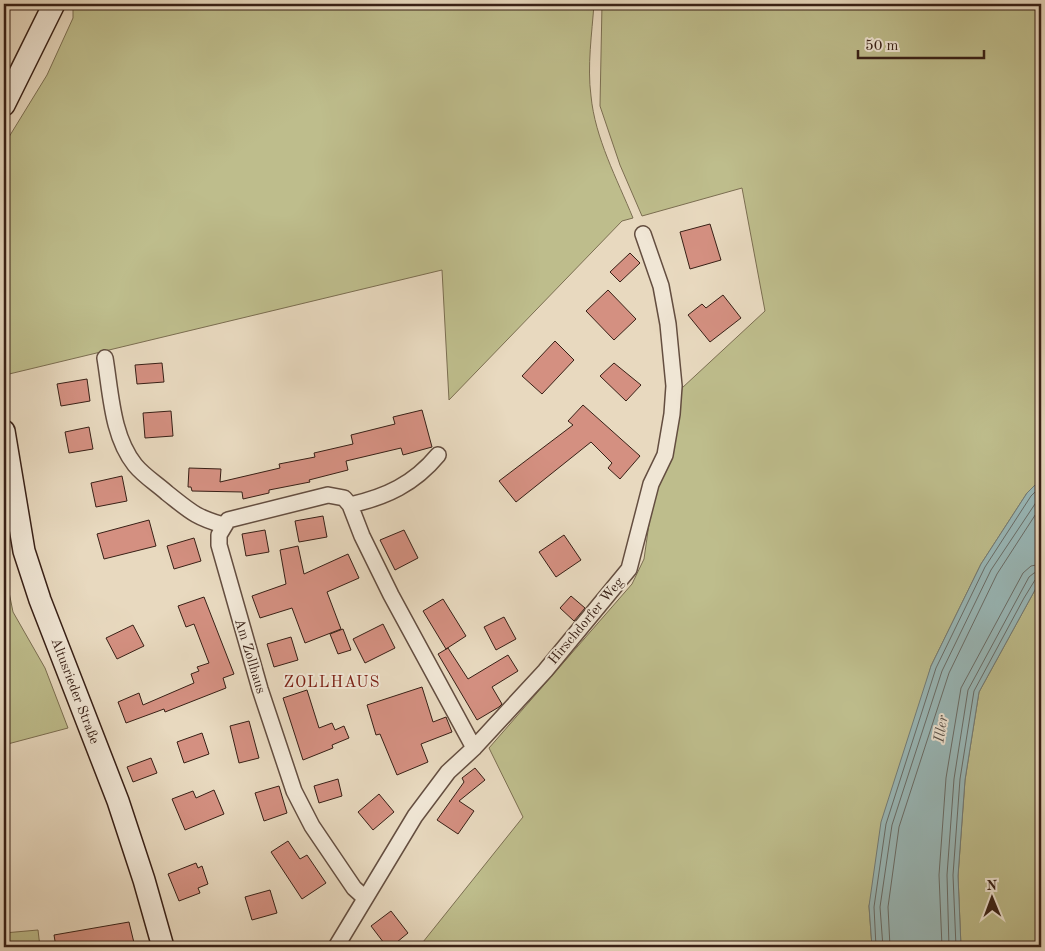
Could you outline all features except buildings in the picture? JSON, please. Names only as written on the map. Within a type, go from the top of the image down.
[{"type":"main road","points":[[4,106],[54,4]]},
{"type":"main road","name":"Altusrieder Straße","points":[[4,431],[27,559],[40,600],[118,801],[144,880],[163,947]]},
{"type":"street","name":"Hirschdorfer Weg","points":[[336,947],[431,794],[448,772],[474,748],[544,671],[629,569],[651,484],[665,455],[672,414],[674,386],[668,324],[661,286],[643,234]]},
{"type":"street","points":[[105,358],[116,422],[127,454],[137,466],[200,519],[223,525],[228,520],[237,516],[328,495],[344,498],[350,505],[362,536],[391,595],[474,748]]},
{"type":"street","points":[[350,505],[375,500],[406,485],[425,471],[438,455]]},
{"type":"street","name":"Am Zollhaus","points":[[223,525],[219,536],[219,545],[232,594],[294,791],[312,826],[354,888],[365,898]]},
{"type":"shaded area","points":[[73,4],[594,4],[590,50],[593,112],[602,143],[633,218],[622,221],[449,400],[442,270],[5,375],[4,145],[47,75],[73,18]]},
{"type":"shaded area","points":[[602,4],[1041,4],[1041,479],[1027,493],[981,564],[931,666],[869,906],[872,947],[419,947],[523,817],[489,748],[632,584],[644,559],[650,517],[659,481],[675,441],[682,388],[765,311],[742,188],[642,216],[620,165],[600,106]]},
{"type":"shaded area","points":[[4,567],[13,612],[45,668],[68,728],[4,745]]},
{"type":"shaded area","points":[[1041,579],[1041,947],[961,947],[958,876],[965,780],[979,692]]},
{"type":"shaded area","points":[[38,930],[40,947],[4,947],[4,933]]},
{"type":"water","name":"Iller","points":[[1041,479],[1041,579],[979,692],[965,780],[958,876],[961,947],[872,947],[869,906],[881,822],[931,666],[981,564],[1027,493]]},
{"type":"district","name":"ZOLLHAUS","points":[[332,683]]}]
